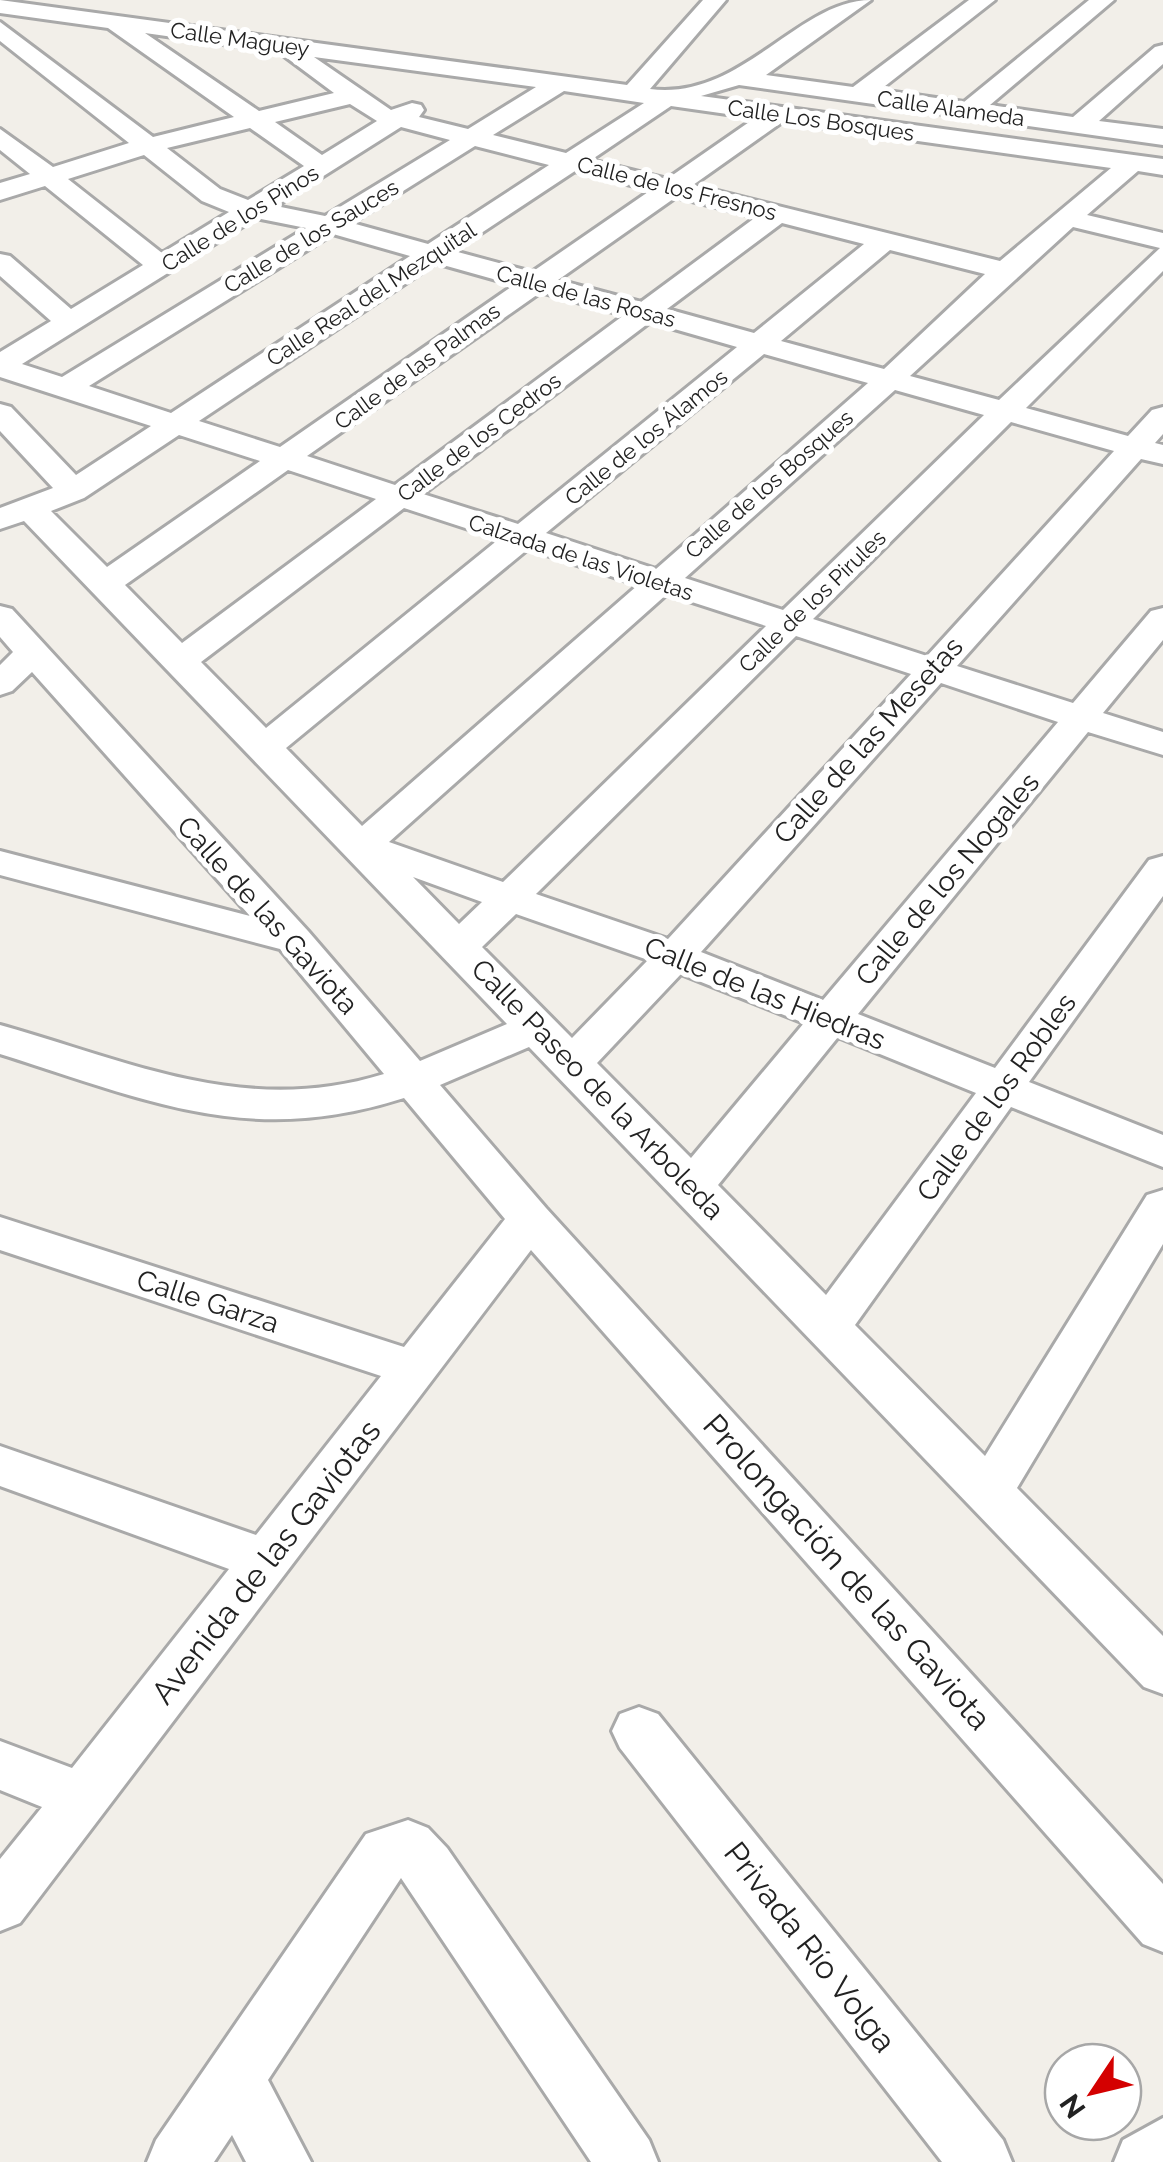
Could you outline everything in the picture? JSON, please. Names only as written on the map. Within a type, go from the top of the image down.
[{"type":"street","points":[[634,92],[715,0]]},
{"type":"street","points":[[669,98],[761,68],[860,0]]},
{"type":"street","points":[[858,95],[984,0]]},
{"type":"street","points":[[969,110],[1103,0]]},
{"type":"street","name":"Calle Maguey","points":[[0,6],[480,70]]},
{"type":"street","points":[[110,20],[323,167]]},
{"type":"street","name":"Calle de las Rosas","points":[[0,28],[220,200],[329,225],[1148,451]]},
{"type":"street","name":"Calle de los Fresnos","points":[[281,45],[353,96],[397,118],[1005,271]]},
{"type":"street","points":[[1078,126],[1163,52]]},
{"type":"street","name":"Calle Los Bosques","points":[[480,70],[1148,165]]},
{"type":"street","name":"Calle de los Pinos","points":[[0,366],[480,70]]},
{"type":"street","name":"Calle Alameda","points":[[738,78],[1163,136]]},
{"type":"street","name":"Calle de los Sauces","points":[[62,390],[560,83]]},
{"type":"street","points":[[0,192],[149,145],[353,96]]},
{"type":"street","name":"Calle Real del Mezquital","points":[[16,514],[73,491],[669,98]]},
{"type":"street","name":"Calle de las Palmas","points":[[106,584],[777,114]]},
{"type":"street","points":[[0,138],[161,266]]},
{"type":"street","name":"Calle de los Bosques","points":[[362,846],[890,379],[1005,271],[1067,218],[1148,165]]},
{"type":"street","name":"Calle de los Cedros","points":[[180,661],[778,213]]},
{"type":"street","points":[[1067,218],[1163,241]]},
{"type":"street","name":"Calle de los Álamos","points":[[266,746],[886,240]]},
{"type":"street","name":"Calle de los Pirules","points":[[460,946],[1163,256]]},
{"type":"street","points":[[0,262],[70,323]]},
{"type":"street","name":"Calzada de las Violetas","points":[[0,366],[62,390],[1163,744]]},
{"type":"street","points":[[0,413],[73,491]]},
{"type":"street","name":"Calle de las Mesetas","points":[[573,1063],[675,956],[933,667],[1148,451],[1163,416]]},
{"type":"street","name":"Calle Paseo de la Arboleda","points":[[16,514],[106,584],[1163,1671]]},
{"type":"street","name":"Calle de las Gaviota","points":[[0,616],[294,940],[530,1219]]},
{"type":"street","name":"Calle de los Nogales","points":[[692,1186],[1163,618]]},
{"type":"street","points":[[0,684],[32,653]]},
{"type":"street","name":"Calle de las Hiedras","points":[[362,846],[514,896],[675,956],[1163,1152]]},
{"type":"street","points":[[0,863],[294,940]]},
{"type":"street","name":"Calle de los Robles","points":[[829,1326],[1163,868]]},
{"type":"street","points":[[0,1038],[192,1096],[310,1106],[413,1080],[539,1026]]},
{"type":"street","points":[[990,1490],[1163,1206]]},
{"type":"street","name":"Avenida de las Gaviotas","points":[[0,1904],[530,1219]]},
{"type":"street","name":"Prolongación de las Gaviota","points":[[530,1219],[1163,1925]]},
{"type":"street","name":"Calle Garza","points":[[0,1233],[416,1369]]},
{"type":"street","points":[[0,1466],[268,1561]]},
{"type":"street","name":"Privada Río Volga","points":[[639,1731],[981,2162]]},
{"type":"street","points":[[0,1765],[83,1798]]},
{"type":"street","points":[[178,2162],[386,1852],[408,1846],[427,1866],[626,2162]]},
{"type":"street","points":[[234,2078],[280,2162]]},
{"type":"street","points":[[1145,2162],[1163,2149]]}]
